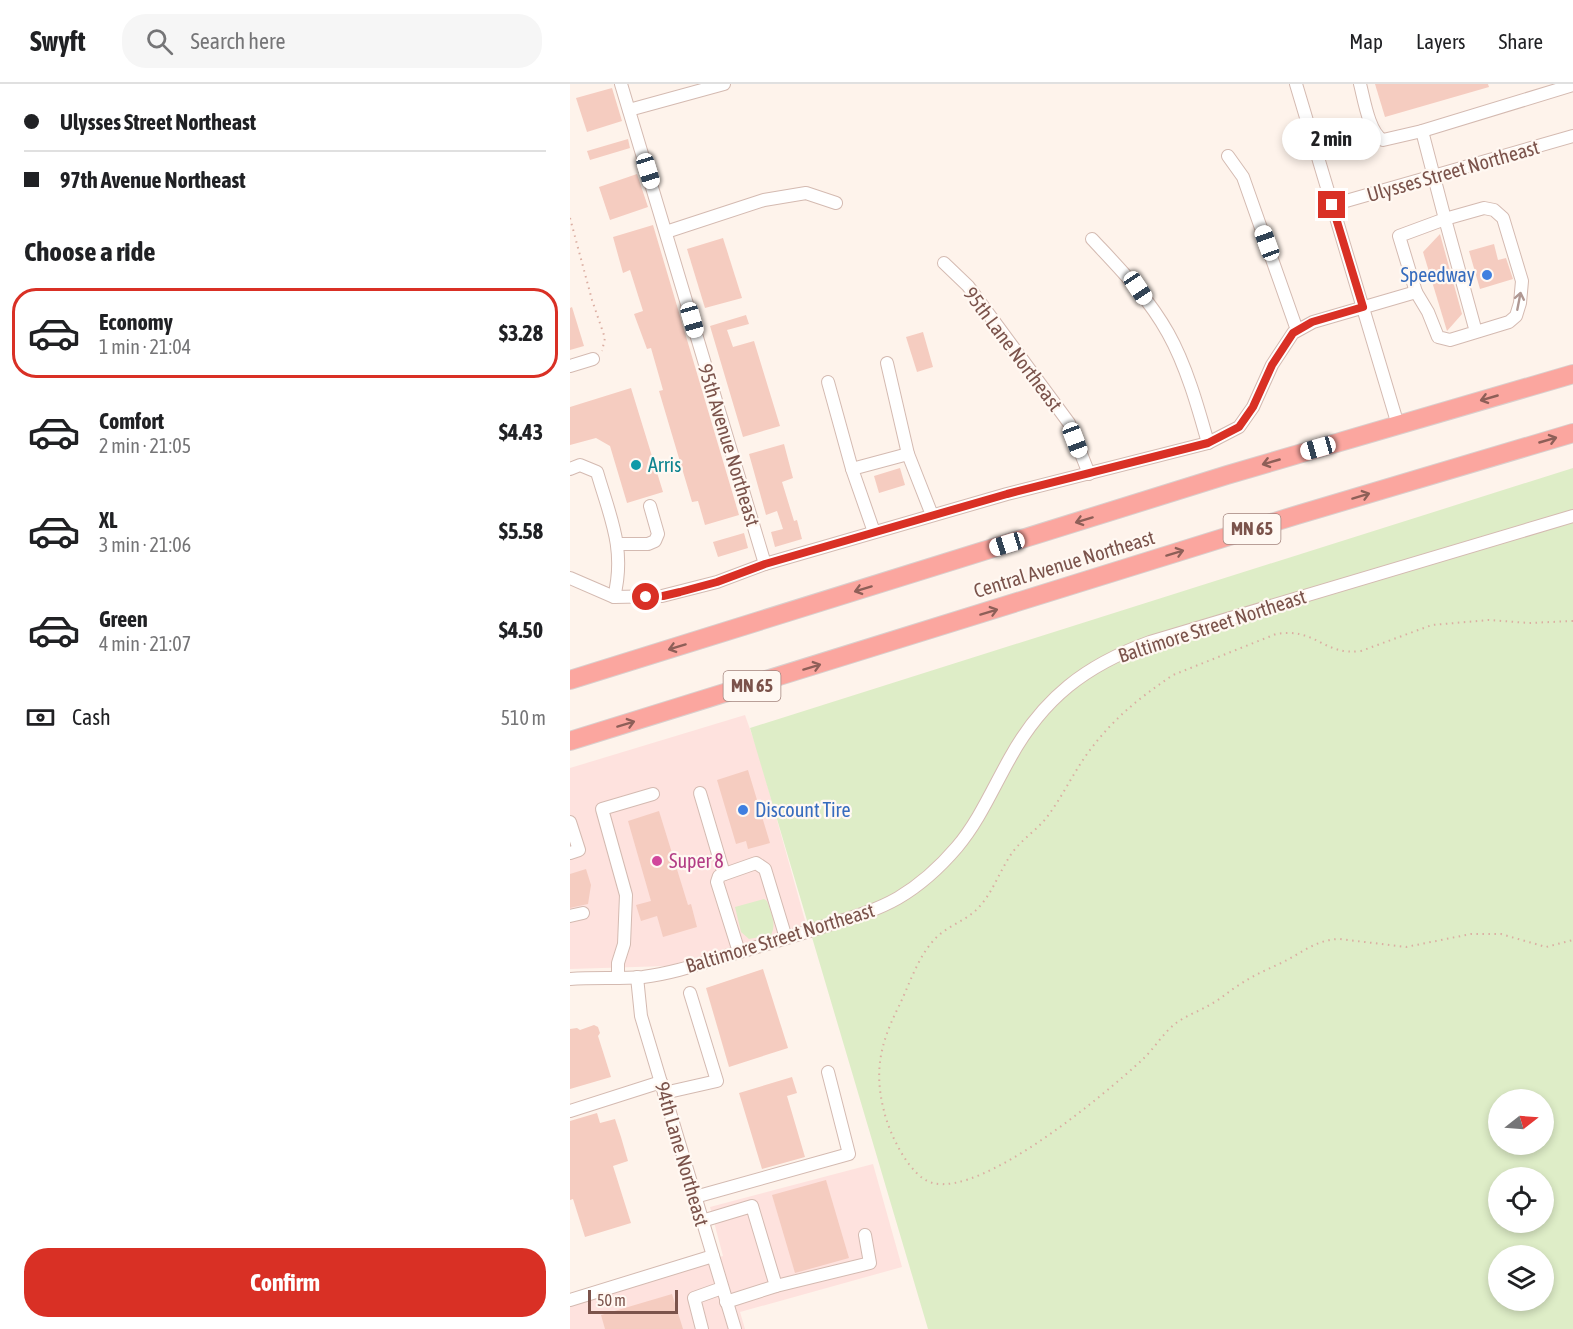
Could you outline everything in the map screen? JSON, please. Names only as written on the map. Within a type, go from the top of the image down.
[{"type":"highway","name":"Central Avenue Northeast","points":[[570,680],[1227,475],[1573,374]]},
{"type":"highway","name":"Central Avenue Northeast","points":[[570,741],[1297,515],[1573,433]]},
{"type":"street","name":"95th Avenue Northeast","points":[[621,84],[765,564]]},
{"type":"street","points":[[629,110],[724,84]]},
{"type":"street","points":[[1296,84],[1398,425]]},
{"type":"street","points":[[1360,84],[1372,127],[1377,137],[1383,140],[1573,85]]},
{"type":"street","points":[[1422,130],[1476,332]]},
{"type":"street","name":"Ulysses Street Northeast","points":[[1332,205],[1573,136]]},
{"type":"street","points":[[1228,156],[1243,177],[1298,330]]},
{"type":"street","points":[[666,232],[764,200],[806,193],[836,203]]},
{"type":"street","points":[[1484,208],[1494,210],[1503,218],[1522,281],[1516,316],[1509,322],[1450,340],[1438,337],[1428,312],[1416,292],[1399,236],[1444,219],[1484,208]]},
{"type":"street","points":[[1092,239],[1138,288],[1168,334],[1195,399],[1208,443]]},
{"type":"street","name":"95th Lane Northeast","points":[[944,262],[968,286],[1069,423],[1089,474]]},
{"type":"street","points":[[570,578],[614,597],[663,596],[717,582],[765,564],[932,515],[1208,443],[1239,427],[1253,407],[1282,348],[1293,333],[1312,322],[1416,292]]},
{"type":"street","points":[[570,366],[593,359]]},
{"type":"street","points":[[887,363],[908,454],[932,515]]},
{"type":"street","points":[[828,382],[852,469],[874,532]]},
{"type":"street","points":[[852,469],[908,454]]},
{"type":"street","points":[[570,469],[580,465],[597,472],[618,544],[619,577],[614,597]]},
{"type":"street","points":[[618,544],[655,542],[658,534],[650,506]]},
{"type":"street","name":"Baltimore Street Northeast","points":[[570,978],[637,977],[684,968],[786,938],[879,907],[912,889],[957,847],[971,829],[1020,741],[1045,707],[1074,680],[1112,657],[1150,642],[1573,516]]},
{"type":"street","points":[[700,793],[724,874]]},
{"type":"street","points":[[618,978],[618,963],[624,944],[626,895],[602,809],[653,794]]},
{"type":"street","points":[[570,822],[579,850],[570,853]]},
{"type":"street","points":[[740,952],[717,882],[719,876],[756,863],[765,869],[786,938]]},
{"type":"street","points":[[570,916],[583,912]]},
{"type":"street","name":"94th Lane Northeast","points":[[637,977],[641,1016],[735,1329]]},
{"type":"street","points":[[570,1111],[663,1088],[717,1081],[690,993]]},
{"type":"street","points":[[695,1197],[849,1154],[828,1072]]},
{"type":"street","points":[[702,1221],[752,1206],[776,1286]]},
{"type":"street","points":[[726,1302],[776,1286],[870,1263],[865,1235]]},
{"type":"street","points":[[570,1300],[712,1256]]},
{"type":"street","points":[[702,1329],[694,1298],[722,1288]]},
{"type":"path","points":[[570,218],[604,338],[600,355],[593,359]]},
{"type":"path","points":[[1573,621],[1529,623],[1489,620],[1432,625],[1377,646],[1351,652],[1334,650],[1307,634],[1287,632],[1276,634],[1173,675],[1159,684],[1127,707],[1090,749],[1048,816],[1012,853],[980,906],[970,916],[950,927],[930,944],[884,1039],[879,1077],[884,1114],[912,1169],[934,1184],[949,1184],[993,1169],[1026,1151],[1065,1124],[1121,1079],[1152,1051],[1178,1022],[1213,1004],[1259,972],[1278,965],[1319,942],[1340,939],[1406,947],[1471,934],[1501,934],[1546,947],[1573,940]]},
{"type":"shaded area","points":[[745,715],[758,752],[806,924],[783,933],[667,966],[570,969],[570,768]]},
{"type":"shaded area","points":[[873,1164],[902,1267],[740,1312],[745,1329],[570,1329],[570,1306],[723,1256],[710,1207]]},
{"type":"green space","points":[[1573,468],[1573,1329],[928,1329],[750,728]]},
{"type":"green space","points":[[764,899],[767,901],[773,918],[773,931],[771,935],[749,939],[741,932],[735,907]]},
{"type":"building","points":[[1375,84],[1488,84],[1489,87],[1385,117]]},
{"type":"building","points":[[612,88],[622,121],[587,132],[576,98]]},
{"type":"building","points":[[628,139],[630,148],[590,160],[587,151]]},
{"type":"building","points":[[637,174],[648,207],[610,220],[599,187]]},
{"type":"building","points":[[653,225],[739,515],[705,525],[698,501],[692,502],[659,391],[663,390],[651,348],[647,349],[634,314],[643,311],[630,270],[623,273],[613,237]]},
{"type":"building","points":[[1440,234],[1462,314],[1447,331],[1423,252]]},
{"type":"building","points":[[723,238],[742,298],[705,308],[687,249]]},
{"type":"building","points":[[1494,244],[1498,260],[1506,258],[1513,279],[1480,289],[1469,251]]},
{"type":"building","points":[[572,307],[584,346],[570,350],[570,308]]},
{"type":"building","points":[[746,315],[749,324],[727,330],[733,347],[754,341],[780,426],[743,437],[710,326]]},
{"type":"building","points":[[923,332],[933,367],[917,372],[906,337]]},
{"type":"building","name":"Arris","points":[[631,388],[663,492],[627,503],[610,446],[596,438],[570,445],[570,407]]},
{"type":"building","points":[[784,444],[793,478],[782,482],[802,539],[775,547],[771,532],[783,529],[777,511],[766,515],[749,454]]},
{"type":"building","points":[[900,468],[905,485],[879,493],[874,476]]},
{"type":"building","points":[[744,533],[748,548],[718,557],[713,542]]},
{"type":"building","name":"Discount Tire","points":[[748,770],[770,843],[748,849],[746,841],[736,844],[717,780]]},
{"type":"building","name":"Super 8","points":[[659,811],[697,927],[663,937],[657,916],[641,921],[636,905],[651,901],[628,821]]},
{"type":"building","points":[[586,869],[591,885],[588,904],[570,908],[570,874]]},
{"type":"building","points":[[763,969],[788,1048],[729,1067],[706,988]]},
{"type":"building","points":[[594,1025],[598,1027],[600,1033],[598,1036],[611,1077],[570,1089],[570,1029],[580,1030]]},
{"type":"building","points":[[792,1077],[797,1093],[787,1096],[805,1157],[762,1169],[739,1093]]},
{"type":"building","points":[[597,1113],[600,1123],[615,1119],[621,1137],[628,1161],[613,1166],[631,1223],[585,1237],[573,1199],[570,1200],[570,1121]]},
{"type":"building","points":[[826,1180],[849,1258],[795,1273],[772,1195]]},
{"type":"building","points":[[672,1294],[683,1329],[605,1329],[601,1315]]},
{"type":"place","name":"Speedway","points":[[1487,275]]},
{"type":"place","name":"Arris","points":[[636,465]]},
{"type":"place","name":"Discount Tire","points":[[743,810]]},
{"type":"place","name":"Super 8","points":[[657,861]]},
{"type":"route","points":[[646,597],[663,596],[717,582],[765,564],[1007,494],[1208,443],[1239,427],[1253,407],[1272,365],[1293,333],[1312,322],[1363,307],[1332,205]]}]
